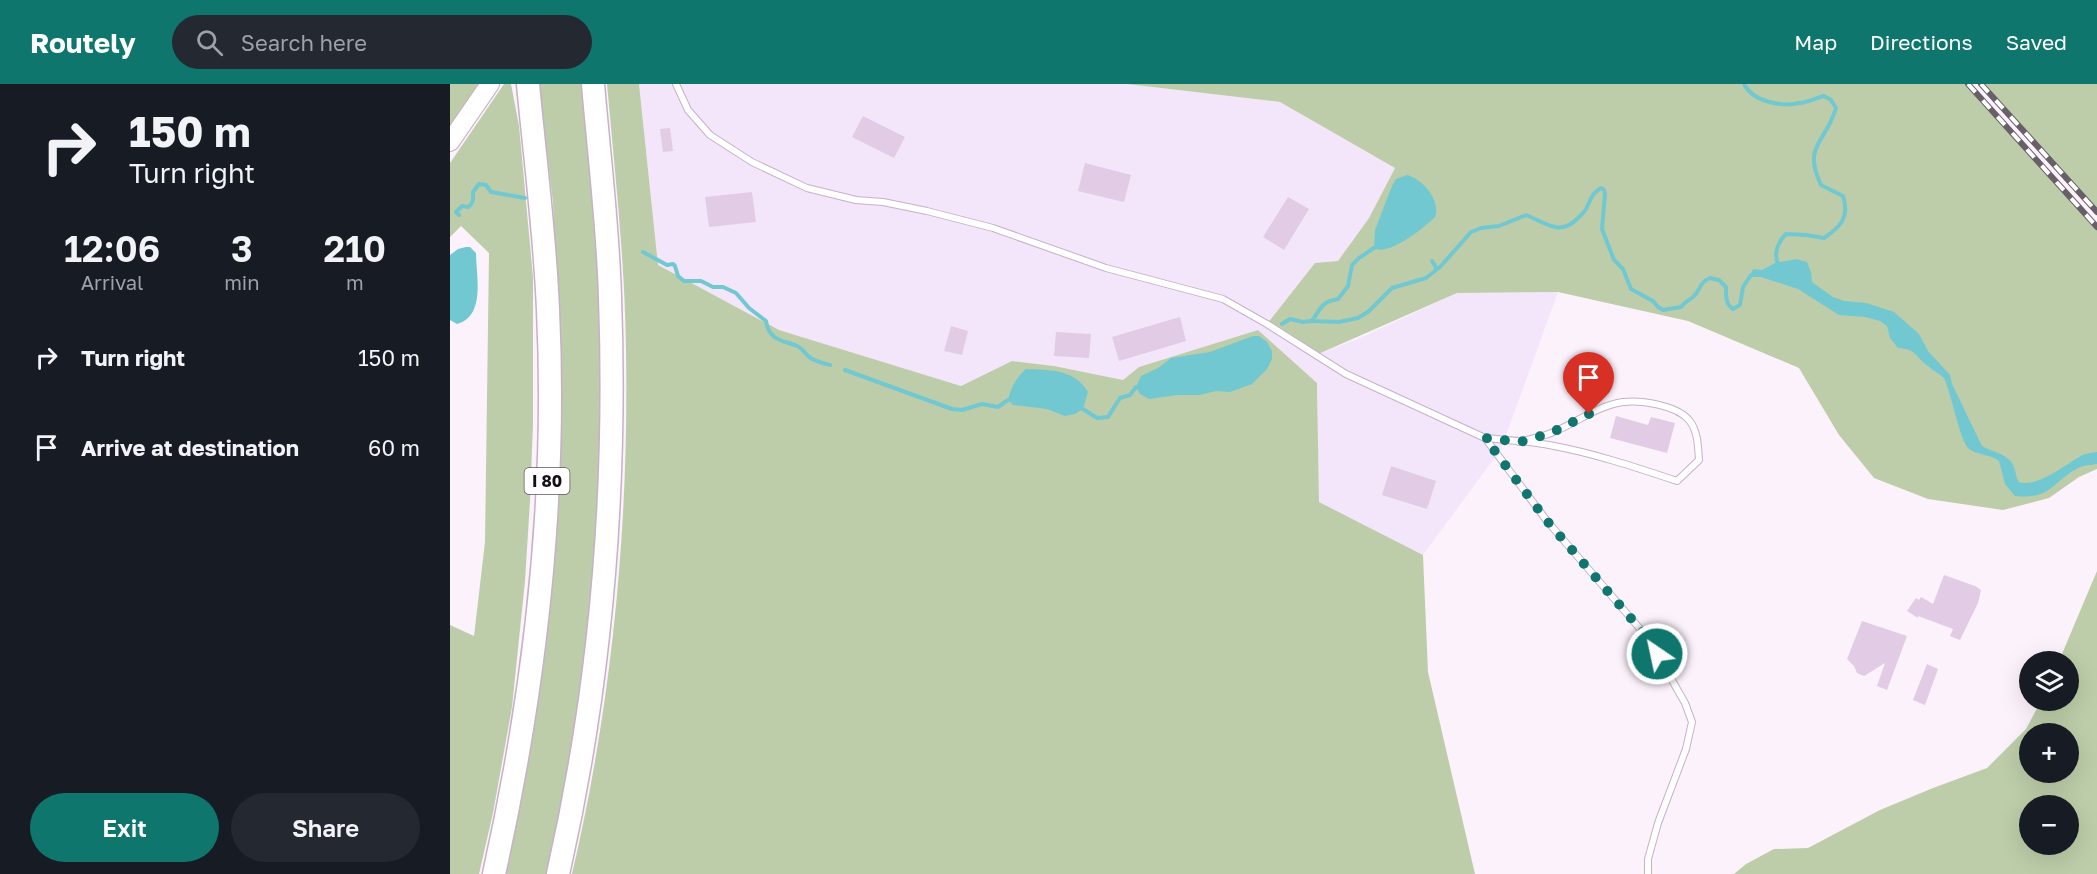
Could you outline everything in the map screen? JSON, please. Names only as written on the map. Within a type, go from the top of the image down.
[{"type":"highway","name":"I 80","points":[[494,874],[505,825],[530,677],[539,596],[548,468],[549,312],[544,238],[528,84]]},
{"type":"highway","points":[[558,874],[580,763],[592,686],[600,617],[611,472],[610,295],[593,84]]},
{"type":"main road","points":[[450,142],[490,84]]},
{"type":"lane","points":[[676,84],[688,110],[710,135],[752,162],[807,188],[856,200],[884,202],[927,211],[993,228],[1106,268],[1223,299],[1346,374],[1485,438],[1520,442],[1547,444],[1618,461],[1677,481],[1699,460],[1698,439],[1688,419],[1671,409],[1648,402],[1623,402],[1589,414],[1551,433],[1520,442]]},
{"type":"lane","points":[[1485,438],[1547,521],[1648,638],[1685,703],[1692,722],[1686,749],[1648,859],[1648,874]]},
{"type":"shaded area","points":[[639,84],[1127,84],[1280,102],[1395,168],[1369,218],[1338,261],[1316,355],[1360,338],[1457,293],[1558,292],[1501,449],[1423,555],[1319,502],[1317,383],[1258,330],[1139,367],[1123,380],[1054,366],[1012,361],[961,386],[779,330],[658,265]]},
{"type":"green space","points":[[450,84],[479,84],[450,126]]},
{"type":"green space","points":[[504,84],[511,84],[519,126],[533,277],[533,424],[525,581],[512,707],[493,813],[479,874],[450,874],[450,625],[474,636],[485,542],[489,253],[461,226],[450,237],[450,163]]},
{"type":"green space","points":[[539,84],[583,84],[600,278],[602,458],[587,652],[565,808],[550,874],[504,874],[559,345],[553,203]]},
{"type":"green space","points":[[607,84],[639,84],[658,265],[779,330],[961,386],[1012,361],[1054,366],[1123,380],[1139,367],[1258,330],[1317,383],[1319,502],[1423,555],[1428,672],[1475,874],[572,874],[598,745],[607,680],[621,549],[624,483],[626,351],[624,284]]},
{"type":"green space","points":[[1127,84],[1968,84],[2097,227],[2097,469],[2079,477],[2049,498],[2003,510],[1928,499],[1874,478],[1839,435],[1799,368],[1688,321],[1558,292],[1457,293],[1316,355],[1267,324],[1315,263],[1338,261],[1369,218],[1395,168],[1280,102]]},
{"type":"green space","points":[[1981,84],[2097,84],[2097,212]]},
{"type":"green space","points":[[2097,571],[2097,874],[1734,874],[1746,864],[1774,849],[1808,848],[1880,810],[1987,768],[2019,736],[2019,783],[2079,783],[2079,723],[2029,723],[2036,711],[2079,711],[2079,651],[2063,651]]},
{"type":"water","points":[[1407,175],[1419,181],[1429,191],[1435,204],[1435,217],[1415,234],[1397,245],[1380,250],[1374,248],[1375,230],[1392,186],[1396,179]]},
{"type":"water","points":[[470,247],[476,253],[478,283],[476,304],[466,320],[457,324],[450,320],[450,255]]},
{"type":"water","points":[[1796,259],[1807,262],[1812,282],[1833,297],[1844,301],[1866,303],[1894,312],[1919,334],[1928,351],[1950,375],[1952,384],[1982,446],[2009,460],[2019,482],[2026,483],[2042,479],[2088,453],[2097,452],[2097,464],[2078,468],[2044,493],[2027,497],[2015,496],[2005,484],[1999,461],[1972,451],[1965,444],[1944,378],[1912,352],[1898,348],[1890,338],[1887,326],[1880,321],[1865,317],[1839,315],[1798,289],[1761,277],[1750,277],[1753,269],[1762,270],[1775,263]]},
{"type":"water","points":[[1253,336],[1259,336],[1267,342],[1272,351],[1272,359],[1267,369],[1252,384],[1230,392],[1216,391],[1200,395],[1149,399],[1140,394],[1136,387],[1141,376],[1158,368],[1171,358],[1210,352]]},
{"type":"water","points":[[1026,369],[1061,372],[1076,379],[1088,392],[1083,409],[1065,416],[1047,409],[1013,405],[1008,400],[1011,391],[1017,379]]},
{"type":"building","points":[[863,116],[905,137],[894,158],[852,137]]},
{"type":"building","points":[[670,128],[673,151],[663,152],[660,129]]},
{"type":"building","points":[[1085,163],[1131,175],[1124,202],[1078,191]]},
{"type":"building","points":[[752,192],[756,222],[709,227],[705,197]]},
{"type":"building","points":[[1288,197],[1309,209],[1284,250],[1263,237]]},
{"type":"building","points":[[1180,317],[1186,341],[1119,361],[1112,337]]},
{"type":"building","points":[[951,326],[968,331],[962,355],[944,351]]},
{"type":"building","points":[[1056,332],[1091,334],[1089,358],[1054,356]]},
{"type":"building","points":[[1616,416],[1648,425],[1651,417],[1675,423],[1667,453],[1610,438]]},
{"type":"building","points":[[1391,466],[1436,481],[1427,509],[1382,495]]},
{"type":"building","points":[[1944,575],[1981,590],[1978,603],[1960,640],[1950,636],[1953,629],[1918,616],[1918,618],[1907,611],[1916,598],[1919,600],[1921,597],[1933,604]]},
{"type":"building","points":[[1862,621],[1907,636],[1887,690],[1877,686],[1885,663],[1864,676],[1857,673],[1847,659]]},
{"type":"building","points":[[1927,664],[1938,669],[1925,705],[1913,700]]},
{"type":"waterway","points":[[1744,84],[1754,95],[1769,102],[1793,104],[1824,96],[1831,100],[1836,108],[1815,152],[1814,161],[1821,185],[1843,196],[1844,216],[1839,226],[1824,238],[1786,234],[1777,249],[1776,258],[1779,266]]},
{"type":"waterway","points":[[459,215],[456,212],[462,206],[468,207],[471,204],[473,192],[479,184],[486,185],[491,192],[525,198]]},
{"type":"waterway","points":[[1312,321],[1339,322],[1358,318],[1369,311],[1392,288],[1426,278],[1441,266],[1471,232],[1481,228],[1499,226],[1526,215],[1553,227],[1565,227],[1583,213],[1594,194],[1601,188],[1605,194],[1602,229],[1614,260],[1623,269],[1631,289],[1653,301],[1663,310],[1681,307],[1696,295],[1703,282],[1710,278],[1719,280],[1726,287],[1727,302],[1733,309],[1740,305],[1743,287],[1751,275]]},
{"type":"waterway","points":[[1282,324],[1290,319],[1303,322],[1312,321],[1322,306],[1338,299],[1348,286],[1352,265],[1374,248]]},
{"type":"waterway","points":[[643,252],[667,265],[673,264],[678,276],[684,281],[701,281],[736,293],[749,308],[766,321],[773,336],[799,347],[812,359],[830,365]]},
{"type":"waterway","points":[[1432,261],[1437,269]]},
{"type":"waterway","points":[[845,370],[952,409],[962,410],[982,404],[998,407],[1008,400]]},
{"type":"waterway","points":[[1083,409],[1097,418],[1108,417],[1120,398],[1130,395],[1136,387]]},
{"type":"railway","points":[[1968,84],[2097,227]]},
{"type":"railway","points":[[1981,84],[2097,212]]},
{"type":"route","points":[[1589,414],[1551,433],[1520,442],[1485,438],[1547,521],[1648,638],[1657,654]]}]
